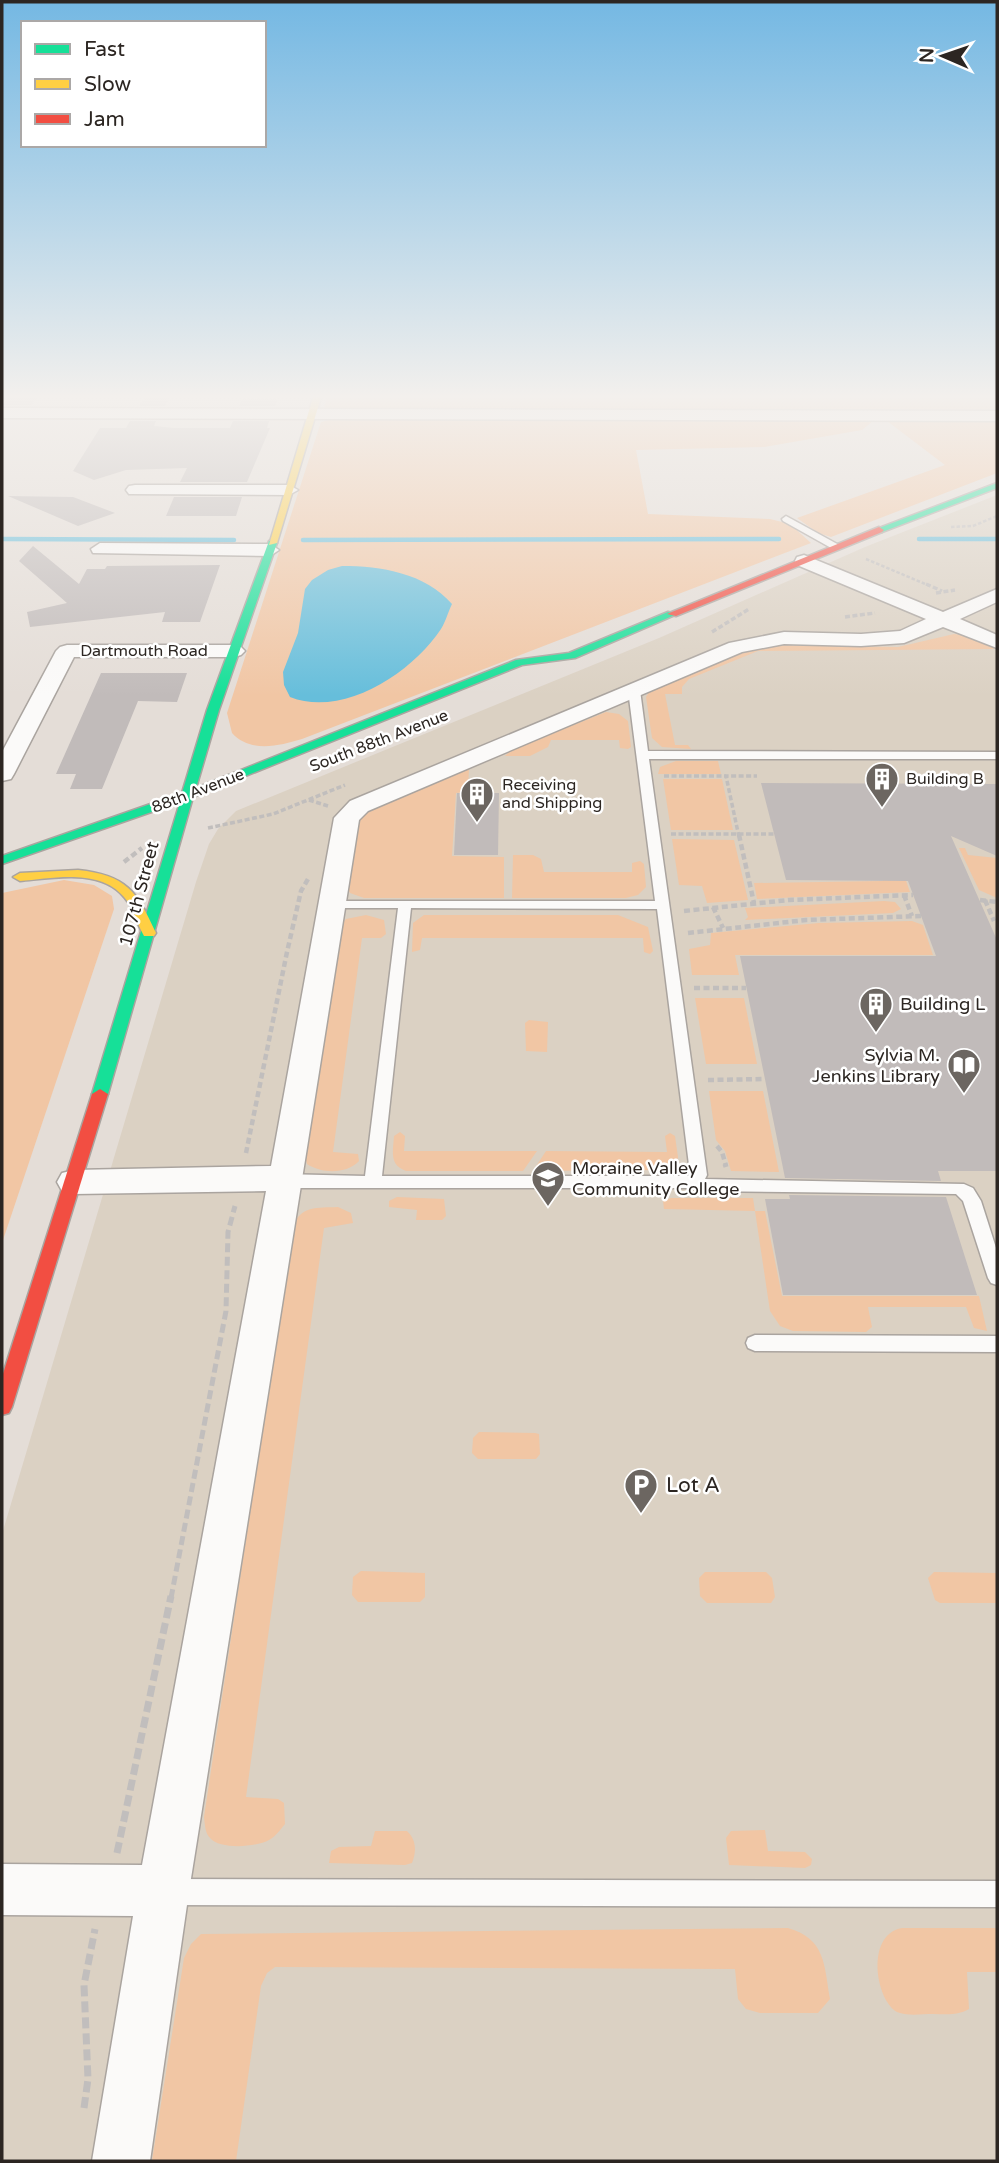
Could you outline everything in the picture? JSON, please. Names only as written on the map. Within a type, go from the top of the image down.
[{"type":"street","name":"107th Street","points":[[2,1407],[74,1182],[149,933],[186,796],[287,495]]},
{"type":"street","points":[[804,561],[971,495]]},
{"type":"street","points":[[100,548],[270,550]]},
{"type":"street","points":[[831,549],[950,607],[997,642]]},
{"type":"street","points":[[804,561],[997,624]]},
{"type":"street","name":"South 88th Avenue","points":[[391,714],[520,662],[570,656],[804,561]]},
{"type":"street","points":[[121,2161],[163,1891],[347,818],[359,806],[748,643],[784,638],[892,639],[912,635],[950,607],[997,595]]},
{"type":"street","name":"Dartmouth Road","points":[[2,774],[67,651],[234,651]]},
{"type":"street","name":"South 88th Avenue","points":[[543,677],[570,656]]},
{"type":"street","points":[[213,710],[222,737]]},
{"type":"street","name":"88th Avenue","points":[[2,860],[186,796],[391,714]]},
{"type":"street","points":[[256,750],[277,750],[332,739]]},
{"type":"street","points":[[181,816],[206,807]]},
{"type":"street","name":"88th Avenue","points":[[162,824],[181,816]]},
{"type":"street","points":[[20,877],[81,856]]},
{"type":"street","points":[[2,880],[68,873],[100,878],[124,888],[149,933]]},
{"type":"street","points":[[74,1182],[287,1178]]},
{"type":"street","points":[[2,1889],[163,1891]]},
{"type":"lane","points":[[786,519],[831,549]]},
{"type":"lane","points":[[634,690],[699,1175],[692,1182]]},
{"type":"lane","points":[[642,755],[997,755]]},
{"type":"lane","points":[[334,904],[663,905]]},
{"type":"lane","points":[[373,1182],[405,905]]},
{"type":"lane","points":[[287,1178],[299,1182],[692,1182],[701,1185],[958,1188],[967,1192],[972,1201],[997,1278]]},
{"type":"lane","points":[[755,1343],[997,1344]]},
{"type":"lane","points":[[163,1891],[997,1894]]},
{"type":"path","points":[[944,528],[972,526],[997,516]]},
{"type":"path","points":[[875,553],[864,558],[950,607]]},
{"type":"path","points":[[704,635],[729,623],[751,607]]},
{"type":"path","points":[[834,619],[879,613]]},
{"type":"path","points":[[659,776],[767,776]]},
{"type":"path","points":[[726,776],[754,903]]},
{"type":"path","points":[[228,822],[258,818],[347,785]]},
{"type":"path","points":[[309,800],[334,808],[331,811]]},
{"type":"path","points":[[667,823],[669,834]]},
{"type":"path","points":[[653,834],[774,834]]},
{"type":"path","points":[[127,859],[140,848]]},
{"type":"path","points":[[83,2115],[88,2079],[84,1984],[105,1890],[121,1839],[220,1338],[228,1293],[228,1232],[287,952],[301,891],[309,876]]},
{"type":"path","points":[[904,895],[912,916]]},
{"type":"path","points":[[681,911],[754,903],[913,895]]},
{"type":"path","points":[[993,921],[982,900],[997,902]]},
{"type":"path","points":[[713,907],[723,928]]},
{"type":"path","points":[[683,933],[806,920],[921,916]]},
{"type":"path","points":[[689,988],[746,988]]},
{"type":"path","points":[[704,1080],[765,1079]]},
{"type":"shaded area","points":[[297,495],[644,495],[648,514],[770,519],[790,524],[811,543],[302,739],[265,746],[247,743],[232,733],[227,713]]},
{"type":"shaded area","points":[[861,495],[940,495],[831,537],[818,533],[797,518]]},
{"type":"shaded area","name":"Moraine Valley Community College","points":[[997,495],[997,2161],[2,2161],[2,1534],[209,844],[218,829],[236,811],[659,638],[865,547]]},
{"type":"shaded area","points":[[954,634],[968,636],[994,649],[758,651],[689,679],[682,687],[682,694],[665,694],[675,745],[688,745],[691,749],[662,747],[652,738],[646,697],[649,692],[752,649],[769,645],[898,647]]},
{"type":"shaded area","points":[[606,712],[619,714],[628,721],[631,747],[628,749],[620,748],[619,740],[551,740],[548,747],[530,756],[505,756],[511,750]]},
{"type":"shaded area","points":[[676,761],[718,761],[721,774],[658,774],[660,767]]},
{"type":"shaded area","points":[[469,768],[468,792],[456,793],[452,856],[504,857],[504,898],[364,898],[350,893],[347,887],[357,824],[366,812]]},
{"type":"shaded area","points":[[663,779],[722,779],[733,830],[671,830]]},
{"type":"shaded area","points":[[672,839],[734,840],[748,900],[707,903],[702,886],[679,885]]},
{"type":"shaded area","points":[[959,848],[965,848],[968,855],[997,858],[997,898],[979,890]]},
{"type":"shaded area","points":[[513,855],[533,855],[541,859],[544,872],[632,872],[632,863],[640,861],[644,864],[646,887],[638,895],[626,898],[512,898]]},
{"type":"shaded area","points":[[900,864],[910,892],[757,899],[754,883],[882,881]]},
{"type":"shaded area","points":[[64,880],[94,885],[112,896],[114,909],[2,1243],[2,893]]},
{"type":"shaded area","points":[[895,902],[901,909],[893,913],[745,920],[748,917],[745,908]]},
{"type":"shaded area","points":[[366,915],[384,920],[386,934],[381,938],[362,938],[333,1152],[358,1154],[359,1161],[341,1170],[320,1170],[307,1164],[305,1157],[340,925],[346,919]]},
{"type":"shaded area","points":[[424,915],[618,915],[648,927],[653,951],[650,954],[644,952],[643,938],[422,938],[420,950],[412,952],[413,923]]},
{"type":"shaded area","points":[[912,921],[923,925],[933,955],[735,955],[739,975],[692,975],[689,949],[710,945],[711,933],[819,923]]},
{"type":"shaded area","points":[[695,998],[744,998],[757,1064],[706,1064]]},
{"type":"shaded area","points":[[529,1020],[548,1022],[547,1052],[526,1051],[525,1023]]},
{"type":"shaded area","points":[[709,1091],[763,1091],[779,1172],[731,1171],[725,1151],[716,1140]]},
{"type":"shaded area","points":[[400,1132],[405,1136],[404,1151],[537,1151],[523,1171],[406,1171],[394,1162],[393,1157],[394,1136]]},
{"type":"shaded area","points":[[670,1133],[675,1136],[678,1157],[675,1167],[669,1170],[533,1171],[546,1151],[667,1152],[665,1136]]},
{"type":"shaded area","points":[[397,1197],[444,1199],[446,1216],[442,1220],[416,1220],[417,1210],[389,1207],[389,1201]]},
{"type":"shaded area","points":[[671,1198],[753,1198],[755,1211],[664,1209],[663,1201]]},
{"type":"shaded area","points":[[338,1207],[351,1213],[353,1223],[324,1228],[246,1797],[278,1799],[284,1803],[285,1824],[269,1840],[248,1846],[230,1846],[215,1842],[208,1836],[204,1817],[293,1228],[300,1215],[310,1209]]},
{"type":"shaded area","points":[[755,1211],[765,1211],[782,1296],[979,1296],[987,1331],[974,1328],[966,1307],[868,1307],[872,1327],[866,1332],[793,1331],[780,1326],[770,1311]]},
{"type":"shaded area","points":[[479,1432],[539,1434],[540,1454],[536,1459],[478,1459],[472,1453],[473,1438]]},
{"type":"shaded area","points":[[361,1571],[425,1573],[425,1597],[420,1602],[358,1602],[352,1595],[353,1577]]},
{"type":"shaded area","points":[[705,1572],[766,1572],[772,1578],[775,1597],[771,1603],[707,1603],[700,1596],[699,1578]]},
{"type":"shaded area","points":[[934,1572],[997,1573],[997,1603],[940,1603],[935,1600],[928,1578]]},
{"type":"shaded area","points":[[765,1830],[768,1851],[805,1852],[812,1859],[811,1865],[805,1868],[729,1865],[726,1838],[731,1831]]},
{"type":"shaded area","points":[[375,1831],[407,1831],[415,1846],[412,1863],[329,1863],[331,1851],[339,1847],[371,1846]]},
{"type":"shaded area","points":[[788,1928],[810,1939],[821,1955],[830,1999],[818,2013],[760,2013],[746,2009],[738,1999],[735,1969],[275,1967],[267,1973],[261,1986],[236,2161],[152,2161],[184,1958],[191,1944],[201,1934]]},
{"type":"shaded area","points":[[902,1928],[997,1928],[997,1972],[967,1972],[969,2009],[951,2014],[912,2015],[892,2008],[880,1985],[878,1956],[882,1943],[890,1933]]},
{"type":"water","points":[[342,566],[402,573],[429,585],[452,604],[443,626],[413,661],[374,687],[332,701],[311,702],[290,697],[284,685],[283,672],[298,633],[305,589],[312,580],[328,570]]},
{"type":"building","points":[[8,496],[73,497],[115,513],[78,526]]},
{"type":"building","points":[[174,497],[242,497],[236,516],[166,516]]},
{"type":"building","points":[[33,546],[79,584],[87,569],[105,569],[107,566],[220,565],[200,622],[162,622],[165,612],[30,627],[27,612],[67,603],[19,561]]},
{"type":"building","points":[[101,673],[187,673],[177,702],[138,701],[102,789],[70,789],[76,774],[56,774]]},
{"type":"building","name":"Building L","points":[[761,783],[997,784],[997,856],[951,836],[997,940],[997,1171],[938,1171],[941,1181],[785,1178],[740,956],[936,956],[908,881],[786,880]]},
{"type":"building","name":"Receiving and Shipping","points":[[457,793],[499,793],[498,855],[454,855]]},
{"type":"building","points":[[789,1195],[946,1197],[977,1295],[783,1295],[765,1199],[790,1199]]},
{"type":"waterway","points":[[2,539],[234,540]]},
{"type":"waterway","points":[[303,540],[779,539]]},
{"type":"waterway","points":[[919,539],[997,539]]},
{"type":"traffic: fast","points":[[879,530],[971,495]]},
{"type":"traffic: fast","points":[[100,1094],[213,710],[272,543]]},
{"type":"traffic: fast","points":[[2,860],[186,796],[520,662],[571,656],[672,614]]},
{"type":"traffic: slow","points":[[272,543],[287,495]]},
{"type":"traffic: slow","points":[[20,877],[78,874],[107,879],[129,894],[149,933]]},
{"type":"traffic: jam","points":[[672,614],[879,530]]},
{"type":"traffic: jam","points":[[2,1407],[100,1094]]},
{"type":"place","name":"Building B","points":[[882,809]]},
{"type":"place","name":"Receiving and Shipping","points":[[477,824]]},
{"type":"place","name":"Building L","points":[[876,1034]]},
{"type":"place","name":"Sylvia M. Jenkins Library","points":[[964,1095]]},
{"type":"place","name":"Moraine Valley Community College","points":[[548,1208]]},
{"type":"place","name":"Lot A","points":[[641,1515]]}]
